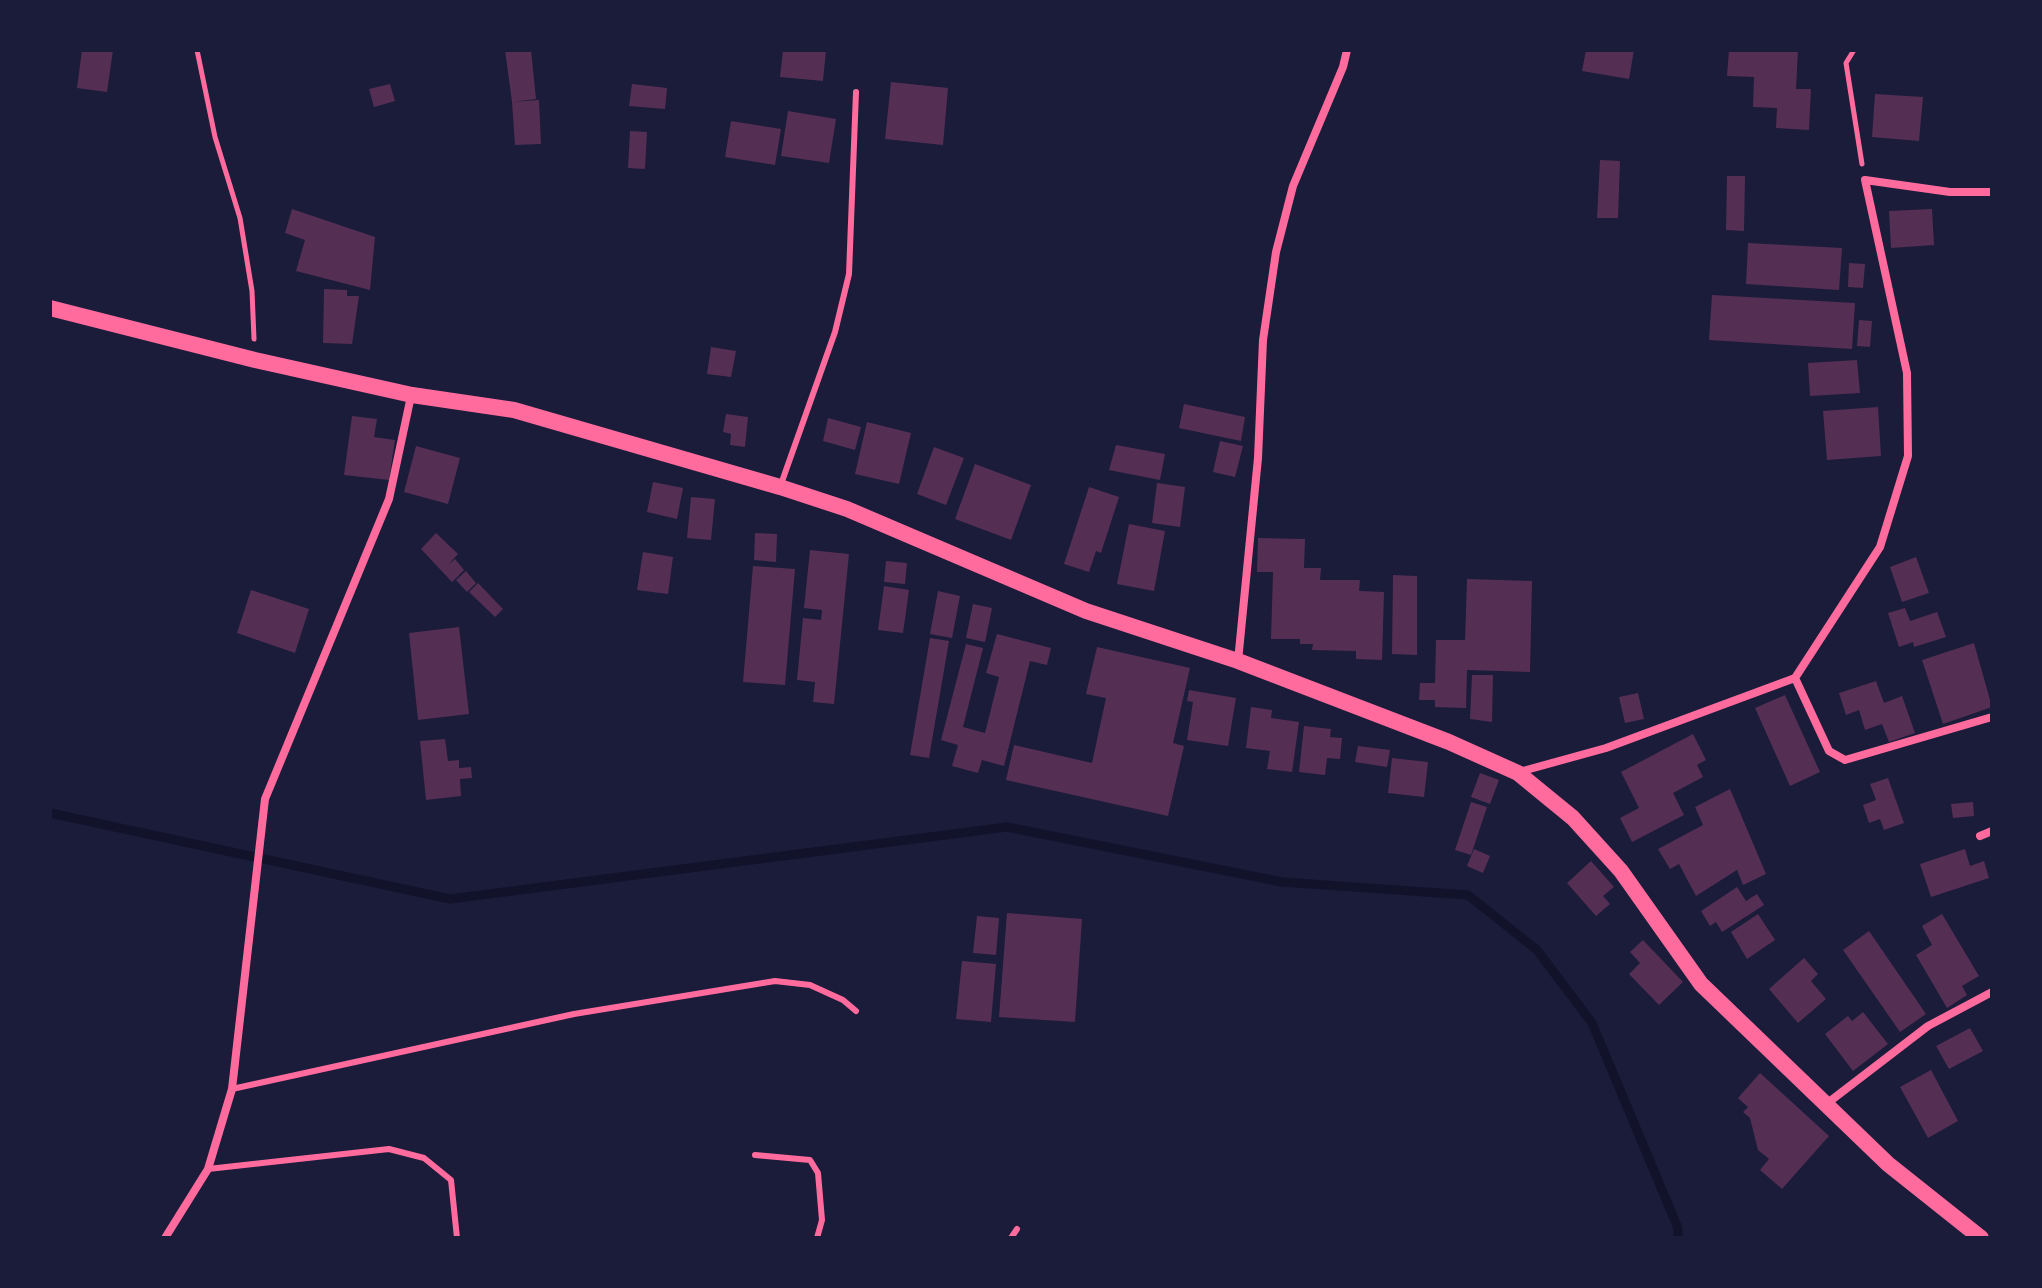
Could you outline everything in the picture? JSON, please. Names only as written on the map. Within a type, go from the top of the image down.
[{"type":"main road","points":[[50,308],[255,360],[412,395],[514,410],[780,487],[847,509],[1086,611],[1238,661],[1449,742],[1518,773],[1582,829],[1621,871],[1701,984],[1888,1164],[1981,1238]]},
{"type":"street","points":[[1238,661],[1258,458],[1263,340],[1276,252],[1293,186],[1343,67],[1347,50]]},
{"type":"street","points":[[1518,773],[1650,733],[1795,678],[1880,547],[1908,456],[1907,373],[1865,180],[1950,192],[1992,192]]},
{"type":"street","points":[[165,1238],[208,1169],[232,1089],[265,799],[389,499],[412,395]]},
{"type":"street","points":[[1795,678],[1829,751],[1845,760],[1992,717]]},
{"type":"street","points":[[1980,836],[1992,831]]},
{"type":"street","points":[[1825,1105],[1928,1026],[1992,992]]},
{"type":"lane","points":[[780,487],[835,332],[849,274],[856,92]]},
{"type":"lane","points":[[232,1089],[574,1014],[775,981],[810,985],[843,1000],[856,1011]]},
{"type":"lane","points":[[208,1169],[389,1149],[424,1158],[451,1180],[457,1238]]},
{"type":"lane","points":[[755,1155],[810,1160],[818,1173],[822,1220],[817,1238]]},
{"type":"lane","points":[[1011,1238],[1017,1229]]},
{"type":"path","points":[[197,50],[215,137],[240,218],[252,291],[255,360]]},
{"type":"path","points":[[1854,50],[1846,63],[1865,180]]},
{"type":"building","points":[[82,50],[113,50],[107,92],[77,88]]},
{"type":"building","points":[[505,50],[531,50],[536,99],[512,102]]},
{"type":"building","points":[[783,50],[826,50],[823,81],[780,77]]},
{"type":"building","points":[[1586,50],[1634,50],[1629,79],[1582,71]]},
{"type":"building","points":[[1729,50],[1798,50],[1796,89],[1811,89],[1809,130],[1776,128],[1777,108],[1753,107],[1754,77],[1727,76]]},
{"type":"building","points":[[891,82],[948,88],[943,145],[885,139]]},
{"type":"building","points":[[390,84],[395,101],[374,107],[369,89]]},
{"type":"building","points":[[632,84],[667,88],[665,109],[629,106]]},
{"type":"building","points":[[1875,94],[1923,97],[1919,141],[1872,137]]},
{"type":"building","points":[[539,100],[541,144],[515,145],[512,102]]},
{"type":"building","points":[[788,111],[836,119],[829,163],[781,156]]},
{"type":"building","points":[[731,121],[781,129],[775,165],[725,157]]},
{"type":"building","points":[[630,131],[647,132],[645,169],[628,168]]},
{"type":"building","points":[[1600,160],[1620,161],[1618,218],[1597,218]]},
{"type":"building","points":[[1727,176],[1745,176],[1744,231],[1726,230]]},
{"type":"building","points":[[292,209],[375,237],[370,290],[296,271],[305,240],[285,233]]},
{"type":"building","points":[[1932,209],[1934,245],[1891,248],[1889,211]]},
{"type":"building","points":[[1748,243],[1842,248],[1839,290],[1746,284]]},
{"type":"building","points":[[1849,263],[1865,264],[1863,288],[1848,287]]},
{"type":"building","points":[[324,289],[347,290],[347,296],[359,296],[352,344],[323,343]]},
{"type":"building","points":[[1712,295],[1855,303],[1852,349],[1709,340]]},
{"type":"building","points":[[1859,320],[1872,321],[1870,347],[1857,346]]},
{"type":"building","points":[[711,347],[736,351],[731,377],[707,374]]},
{"type":"building","points":[[1857,360],[1860,393],[1810,396],[1808,363]]},
{"type":"building","points":[[1184,404],[1245,417],[1241,441],[1179,428]]},
{"type":"building","points":[[1878,407],[1881,456],[1827,460],[1823,411]]},
{"type":"building","points":[[726,414],[748,417],[745,447],[730,445],[731,434],[723,432]]},
{"type":"building","points":[[352,416],[377,419],[374,437],[395,440],[389,480],[344,475]]},
{"type":"building","points":[[828,418],[861,427],[855,450],[823,441]]},
{"type":"building","points":[[867,422],[911,433],[899,484],[855,474]]},
{"type":"building","points":[[1220,441],[1243,446],[1235,477],[1213,472]]},
{"type":"building","points":[[1116,445],[1165,454],[1160,480],[1109,470]]},
{"type":"building","points":[[416,446],[460,458],[448,504],[404,492]]},
{"type":"building","points":[[934,447],[964,458],[946,505],[917,494]]},
{"type":"building","points":[[975,464],[1031,485],[1011,540],[955,519]]},
{"type":"building","points":[[653,482],[683,488],[677,519],[647,512]]},
{"type":"building","points":[[1157,483],[1185,487],[1180,527],[1152,523]]},
{"type":"building","points":[[1089,487],[1119,497],[1101,553],[1096,551],[1089,572],[1064,564]]},
{"type":"building","points":[[691,497],[715,499],[711,540],[687,538]]},
{"type":"building","points":[[1129,524],[1165,531],[1154,591],[1117,584]]},
{"type":"building","points":[[436,533],[458,554],[448,565],[455,559],[464,570],[452,582],[421,549]]},
{"type":"building","points":[[755,533],[777,534],[776,562],[754,560]]},
{"type":"building","points":[[1258,538],[1305,539],[1304,568],[1321,568],[1320,580],[1360,580],[1359,591],[1384,592],[1382,660],[1356,659],[1356,651],[1312,650],[1313,644],[1300,644],[1300,639],[1271,639],[1273,572],[1257,572]]},
{"type":"building","points":[[810,550],[849,554],[834,704],[813,702],[815,682],[797,680],[803,618],[821,620],[822,610],[804,608]]},
{"type":"building","points":[[643,552],[673,557],[668,594],[637,590]]},
{"type":"building","points":[[1916,557],[1929,593],[1902,602],[1890,567]]},
{"type":"building","points":[[886,561],[907,563],[905,584],[884,582]]},
{"type":"building","points":[[753,566],[795,569],[785,685],[743,682]]},
{"type":"building","points":[[466,571],[476,583],[467,592],[456,580]]},
{"type":"building","points":[[1393,575],[1417,576],[1417,655],[1392,654]]},
{"type":"building","points":[[1467,579],[1532,581],[1530,672],[1467,670],[1466,708],[1435,707],[1435,700],[1419,700],[1420,683],[1435,683],[1436,640],[1465,640]]},
{"type":"building","points":[[478,583],[503,609],[495,617],[469,592]]},
{"type":"building","points":[[884,586],[909,590],[903,633],[878,630]]},
{"type":"building","points":[[251,590],[309,609],[295,653],[237,633]]},
{"type":"building","points":[[938,591],[960,596],[952,638],[930,634]]},
{"type":"building","points":[[973,604],[992,608],[985,642],[966,638]]},
{"type":"building","points":[[1905,608],[1910,621],[1937,612],[1946,637],[1914,647],[1913,642],[1899,647],[1888,613]]},
{"type":"building","points":[[459,627],[469,714],[418,720],[409,633]]},
{"type":"building","points":[[997,634],[1051,648],[1047,665],[1030,661],[1004,766],[982,760],[978,773],[952,766],[958,745],[941,740],[966,644],[983,648],[963,727],[985,733],[999,677],[986,673]]},
{"type":"building","points":[[930,638],[949,641],[929,758],[910,755]]},
{"type":"building","points":[[1974,643],[1992,707],[1943,724],[1922,660]]},
{"type":"building","points":[[1097,647],[1190,668],[1173,743],[1184,746],[1168,816],[1006,780],[1014,745],[1092,763],[1106,698],[1086,694]]},
{"type":"building","points":[[1472,675],[1493,675],[1492,722],[1470,719]]},
{"type":"building","points":[[1876,681],[1884,703],[1902,696],[1915,733],[1889,742],[1882,724],[1865,730],[1859,710],[1846,715],[1839,693]]},
{"type":"building","points":[[1189,690],[1236,698],[1228,746],[1187,740],[1193,702],[1187,701]]},
{"type":"building","points":[[1638,693],[1644,719],[1625,723],[1619,697]]},
{"type":"building","points":[[1785,695],[1820,772],[1790,786],[1755,708]]},
{"type":"building","points":[[1251,707],[1272,710],[1271,718],[1299,722],[1292,772],[1267,769],[1270,751],[1246,748]]},
{"type":"building","points":[[1304,726],[1331,729],[1330,737],[1342,738],[1340,759],[1327,758],[1325,775],[1299,772]]},
{"type":"building","points":[[1693,734],[1706,760],[1697,765],[1703,777],[1673,793],[1684,815],[1632,842],[1620,818],[1639,808],[1621,772]]},
{"type":"building","points":[[445,739],[448,761],[459,760],[459,768],[471,767],[472,778],[460,779],[461,796],[426,800],[420,741]]},
{"type":"building","points":[[1358,746],[1390,750],[1387,767],[1355,762]]},
{"type":"building","points":[[1392,758],[1428,762],[1424,797],[1388,793]]},
{"type":"building","points":[[1480,773],[1499,780],[1490,804],[1471,797]]},
{"type":"building","points":[[1888,778],[1904,823],[1884,830],[1880,819],[1869,823],[1863,805],[1876,800],[1870,784]]},
{"type":"building","points":[[1730,789],[1766,874],[1743,885],[1737,870],[1696,896],[1679,864],[1670,869],[1658,849],[1703,825],[1695,807]]},
{"type":"building","points":[[1471,802],[1487,807],[1471,855],[1455,850]]},
{"type":"building","points":[[1973,802],[1974,816],[1953,818],[1951,804]]},
{"type":"building","points":[[1474,849],[1490,856],[1483,873],[1467,866]]},
{"type":"building","points":[[1965,849],[1970,866],[1984,861],[1989,878],[1931,897],[1920,864]]},
{"type":"building","points":[[1591,861],[1614,887],[1603,896],[1610,904],[1596,916],[1567,883]]},
{"type":"building","points":[[1737,887],[1746,901],[1757,894],[1764,905],[1722,932],[1716,922],[1710,926],[1701,911]]},
{"type":"building","points":[[1007,913],[1082,919],[1075,1022],[999,1017]]},
{"type":"building","points":[[1758,914],[1775,940],[1747,959],[1731,932]]},
{"type":"building","points":[[1942,914],[1979,976],[1962,986],[1967,995],[1947,1008],[1916,955],[1932,945],[1922,926]]},
{"type":"building","points":[[977,916],[999,918],[996,955],[973,953]]},
{"type":"building","points":[[1869,931],[1926,1014],[1900,1032],[1843,950]]},
{"type":"building","points":[[1643,940],[1683,982],[1659,1005],[1629,974],[1640,963],[1630,952]]},
{"type":"building","points":[[1804,958],[1818,974],[1811,981],[1826,999],[1798,1023],[1769,989]]},
{"type":"building","points":[[962,961],[996,964],[991,1022],[956,1019]]},
{"type":"building","points":[[1863,1012],[1888,1044],[1853,1071],[1825,1034],[1848,1016],[1852,1021]]},
{"type":"building","points":[[1970,1028],[1983,1051],[1949,1069],[1936,1046]]},
{"type":"building","points":[[1931,1070],[1958,1121],[1928,1138],[1900,1087]]},
{"type":"building","points":[[1760,1073],[1829,1136],[1782,1189],[1760,1170],[1769,1159],[1758,1150],[1750,1118],[1743,1112],[1748,1107],[1738,1098]]},
{"type":"waterway","points":[[50,813],[450,899],[1007,827],[1282,882],[1468,895],[1537,950],[1592,1023],[1678,1228],[1678,1238]]}]
